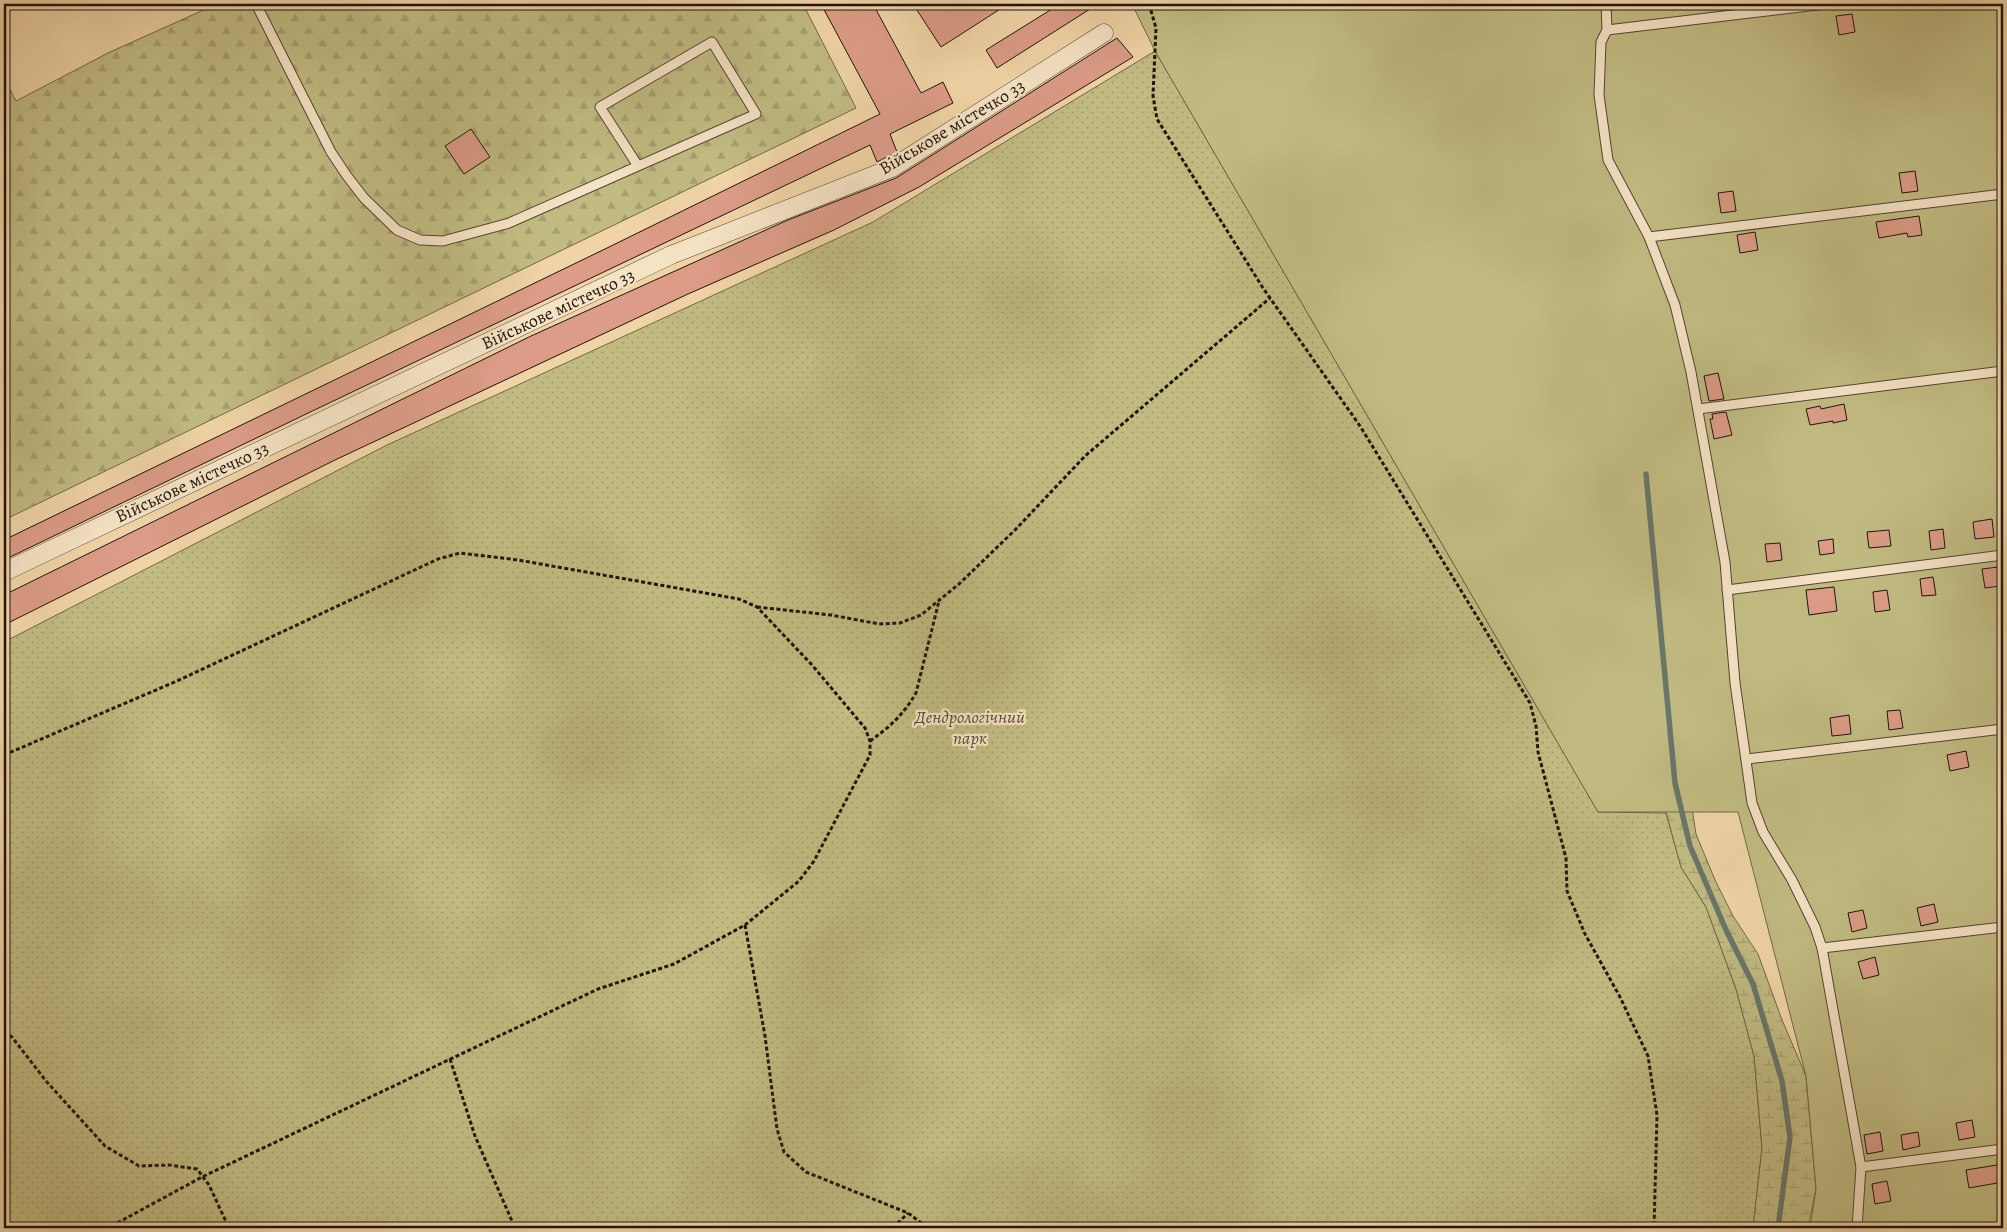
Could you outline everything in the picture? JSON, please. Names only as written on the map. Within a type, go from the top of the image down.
[{"type":"street","name":"Військове містечко 33","points":[[4,572],[671,255],[892,168],[1104,33]]},
{"type":"lane","points":[[256,4],[332,152],[347,176],[376,211],[397,230],[420,240],[443,241],[509,223],[756,114],[712,42],[600,107],[638,166]]},
{"type":"lane","points":[[1606,4],[1607,30],[1601,42],[1599,96],[1608,160],[1649,238],[1675,306],[1698,409],[1725,562],[1735,683],[1752,803],[1763,832],[1792,880],[1816,927],[1822,948],[1861,1167],[1857,1228]]},
{"type":"lane","points":[[1607,30],[1825,4]]},
{"type":"lane","points":[[1649,238],[2003,194]]},
{"type":"lane","points":[[1698,409],[2003,371]]},
{"type":"lane","points":[[1726,590],[2003,555]]},
{"type":"lane","points":[[1747,759],[2003,729]]},
{"type":"lane","points":[[1822,948],[2003,927]]},
{"type":"lane","points":[[1861,1167],[2003,1150]]},
{"type":"path","points":[[1149,4],[1156,28],[1153,96],[1157,119],[1270,298],[1360,426],[1530,703],[1536,726],[1538,752],[1566,858],[1567,890],[1585,934],[1620,998],[1648,1056],[1657,1115],[1654,1228]]},
{"type":"path","points":[[4,755],[176,681],[438,559],[460,553],[518,560],[739,599],[757,607],[831,615],[879,624],[900,623],[921,615],[959,584],[1015,530],[1085,456],[1270,298]]},
{"type":"path","points":[[870,741],[893,724],[916,693],[940,600]]},
{"type":"path","points":[[108,1228],[202,1177],[598,989],[674,964],[745,925],[799,881],[814,861],[870,755],[870,741],[865,728],[812,665],[757,607]]},
{"type":"path","points":[[745,925],[765,1036],[777,1129],[784,1152],[806,1172],[908,1213],[928,1228]]},
{"type":"path","points":[[4,1032],[12,1037],[46,1080],[105,1146],[139,1166],[169,1165],[197,1170],[209,1185],[229,1228]]},
{"type":"path","points":[[450,1059],[475,1136],[515,1228]]},
{"type":"path","points":[[894,1228],[908,1213]]},
{"type":"green space","points":[[217,4],[803,4],[856,108],[4,520],[4,78],[16,101],[110,52]]},
{"type":"green space","points":[[1132,4],[2003,4],[2003,1228],[1810,1228],[1816,1189],[1806,1076],[1738,812],[1598,812],[1155,51]]},
{"type":"green space","name":"Дендрологічний парк","points":[[1155,51],[1598,812],[1666,813],[1681,867],[1706,907],[1736,989],[1754,1056],[1762,1148],[1753,1228],[4,1228],[4,642],[387,445],[873,222]]},
{"type":"green space","points":[[1677,712],[1696,834],[1715,880],[1733,916],[1758,954],[1782,1020],[1806,1076],[1816,1189],[1808,1228],[1753,1228],[1762,1148],[1754,1056],[1736,989],[1706,907],[1681,867],[1656,776]]},
{"type":"building","points":[[821,4],[873,4],[921,93],[943,82],[953,103],[890,134],[897,152],[877,162],[870,145],[4,560],[4,540],[880,114]]},
{"type":"building","points":[[913,4],[1008,4],[941,47]]},
{"type":"building","points":[[1060,4],[1098,4],[997,68],[986,50]]},
{"type":"building","points":[[1852,14],[1855,32],[1839,35],[1836,16]]},
{"type":"building","points":[[1117,38],[1133,57],[919,187],[834,230],[688,294],[335,460],[4,625],[4,595],[531,336],[788,220],[896,178]]},
{"type":"building","points":[[471,129],[490,157],[464,174],[445,146]]},
{"type":"building","points":[[1915,171],[1918,191],[1902,193],[1899,173]]},
{"type":"building","points":[[1733,191],[1736,211],[1721,213],[1718,193]]},
{"type":"building","points":[[1919,216],[1922,235],[1908,237],[1907,233],[1879,238],[1876,222]]},
{"type":"building","points":[[1755,232],[1758,250],[1740,253],[1737,235]]},
{"type":"building","points":[[1718,373],[1724,399],[1709,401],[1704,376]]},
{"type":"building","points":[[1844,404],[1847,420],[1810,425],[1806,409],[1820,406],[1821,409]]},
{"type":"building","points":[[1726,412],[1732,435],[1714,439],[1710,419],[1713,419],[1712,414]]},
{"type":"building","points":[[1992,519],[1994,537],[1975,539],[1973,522]]},
{"type":"building","points":[[1943,529],[1945,548],[1931,550],[1929,531]]},
{"type":"building","points":[[1889,530],[1891,546],[1869,548],[1867,532]]},
{"type":"building","points":[[1833,539],[1834,553],[1820,555],[1818,541]]},
{"type":"building","points":[[1780,543],[1782,560],[1767,562],[1765,544]]},
{"type":"building","points":[[1998,567],[2000,586],[1985,588],[1982,569]]},
{"type":"building","points":[[1933,577],[1936,595],[1922,596],[1920,579]]},
{"type":"building","points":[[1834,587],[1837,611],[1809,615],[1806,590]]},
{"type":"building","points":[[1887,590],[1890,610],[1875,612],[1873,592]]},
{"type":"building","points":[[1900,710],[1903,728],[1889,730],[1887,711]]},
{"type":"building","points":[[1849,715],[1851,734],[1832,736],[1830,718]]},
{"type":"building","points":[[1966,751],[1969,767],[1950,771],[1947,755]]},
{"type":"building","points":[[1934,904],[1938,922],[1921,926],[1917,908]]},
{"type":"building","points":[[1863,910],[1867,928],[1852,932],[1848,913]]},
{"type":"building","points":[[1875,957],[1879,975],[1863,979],[1858,962]]},
{"type":"building","points":[[1972,1120],[1975,1137],[1959,1140],[1956,1123]]},
{"type":"building","points":[[1880,1132],[1883,1151],[1867,1154],[1864,1135]]},
{"type":"building","points":[[1918,1132],[1920,1146],[1903,1150],[1901,1135]]},
{"type":"building","points":[[2003,1164],[2003,1182],[1969,1188],[1966,1170]]},
{"type":"building","points":[[1887,1181],[1891,1201],[1875,1204],[1872,1184]]},
{"type":"waterway","points":[[1646,474],[1675,783],[1690,846],[1726,930],[1753,984],[1782,1081],[1790,1137],[1778,1228]]}]
